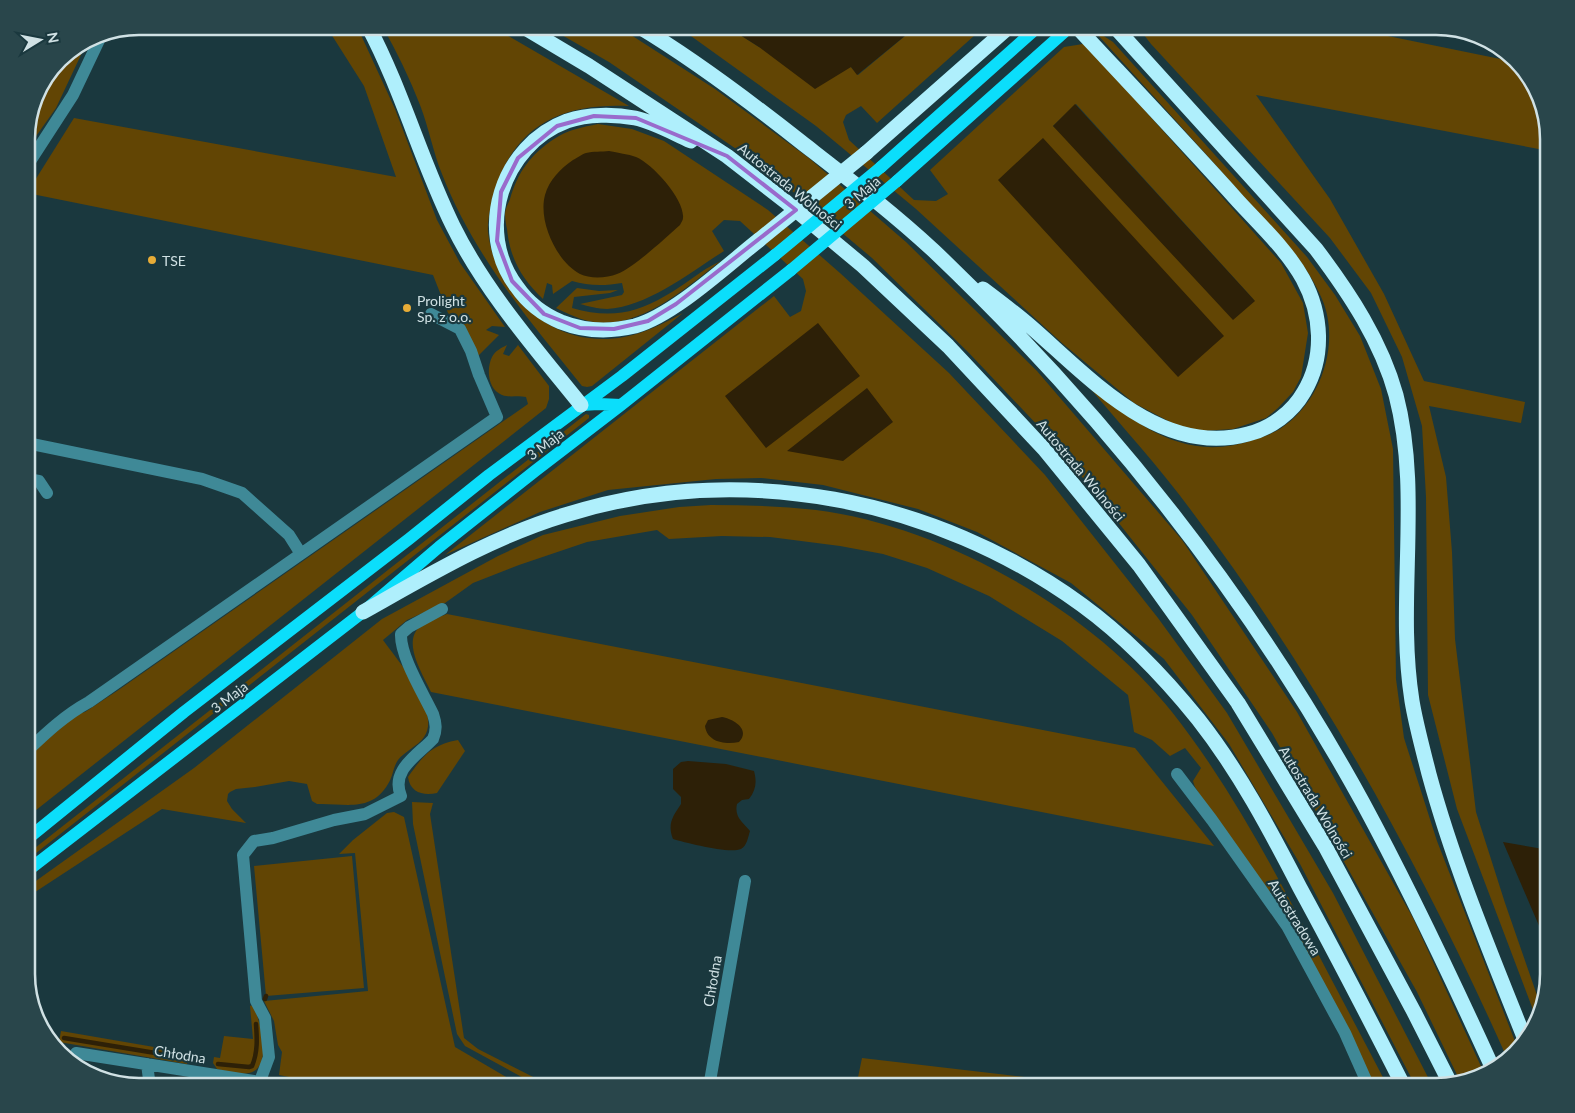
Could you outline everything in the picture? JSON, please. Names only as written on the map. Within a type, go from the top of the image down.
[{"type":"highway","points":[[372,35],[391,73],[442,201],[466,251],[511,316],[581,405]]},
{"type":"highway","name":"Autostrada Wolności","points":[[537,35],[590,66],[727,156],[785,201],[856,260],[948,346],[1045,450],[1139,565],[1238,703],[1325,846],[1447,1077]]},
{"type":"highway","points":[[651,35],[726,85],[785,129],[859,186],[932,250],[1021,339],[1086,408],[1178,520],[1268,647],[1362,803],[1440,955],[1490,1063]]},
{"type":"highway","points":[[727,156],[636,118],[594,116],[568,121],[557,126],[532,143],[518,158],[501,192],[496,225],[497,241],[504,266],[512,281],[524,297],[544,314],[568,325],[580,328],[592,330],[635,326],[660,314],[694,291],[866,153],[1000,35]]},
{"type":"highway","points":[[932,250],[1029,324],[1081,372],[1142,418],[1162,427],[1190,436],[1218,439],[1238,437],[1273,424],[1299,402],[1317,363],[1319,341],[1317,319],[1303,278],[1288,257],[1211,171],[1084,35]]},
{"type":"highway","points":[[1122,35],[1316,249],[1341,282],[1374,338],[1396,395],[1405,448],[1408,654],[1413,708],[1420,741],[1448,842],[1522,1032]]},
{"type":"highway","points":[[363,612],[479,548],[522,529],[599,506],[673,493],[737,490],[794,493],[849,501],[905,516],[954,533],[981,545],[1023,567],[1083,606],[1138,653],[1159,674],[1198,720],[1231,765],[1274,838],[1399,1078]]},
{"type":"main road","name":"3 Maja","points":[[35,833],[184,712],[489,475],[622,376],[775,255],[881,167],[1029,35]]},
{"type":"main road","name":"3 Maja","points":[[35,865],[363,612],[439,547],[791,270],[898,181],[1062,35]]},
{"type":"main road","points":[[581,405],[621,405]]},
{"type":"street","points":[[35,152],[73,95],[97,44]]},
{"type":"street","points":[[35,743],[75,709],[89,702],[497,417],[478,375],[471,350],[460,329],[431,314]]},
{"type":"street","points":[[35,445],[202,479],[242,494],[288,535],[301,554]]},
{"type":"street","points":[[35,480],[38,481],[47,492]]},
{"type":"street","points":[[261,1078],[269,1057],[268,1035],[265,1018],[256,1001],[243,855],[254,841],[273,838],[373,811],[401,796],[399,785],[404,766],[434,739],[436,733],[436,723],[433,714],[405,655],[400,641],[401,634],[409,627],[442,609]]},
{"type":"street","name":"Autostradowa","points":[[1177,774],[1287,926],[1345,1033],[1365,1078]]},
{"type":"street","name":"Chłodna","points":[[711,1078],[745,881]]},
{"type":"street","name":"Chłodna","points":[[75,1055],[76,1052],[240,1078]]},
{"type":"street","points":[[147,1064],[149,1078]]},
{"type":"highlighted area","points":[[594,116],[636,118],[727,156],[796,210],[676,304],[648,321],[614,329],[580,328],[544,314],[512,281],[497,241],[501,192],[518,158],[557,126]]},
{"type":"shaded area","points":[[332,35],[361,35],[395,109],[437,220],[460,263],[505,327],[492,326],[486,330],[499,335],[478,356],[460,324],[448,313],[433,275],[35,195],[35,180],[74,118],[396,177],[364,86]]},
{"type":"shaded area","points":[[387,35],[507,35],[629,106],[584,108],[564,113],[546,121],[530,132],[505,165],[494,192],[488,227],[493,256],[503,278],[517,298],[534,314],[553,327],[575,335],[599,339],[624,337],[662,324],[683,313],[592,386],[582,386],[522,311],[470,232],[442,174],[423,114],[398,55]]},
{"type":"shaded area","points":[[562,35],[631,35],[715,89],[810,159],[906,242],[1037,371],[1182,540],[1297,712],[1413,918],[1481,1067],[1457,1075],[1417,992],[1272,733],[1192,615],[1059,448],[969,353],[872,258],[767,170],[609,62]]},
{"type":"shaded area","points":[[690,35],[740,35],[759,47],[851,67],[858,75],[906,35],[975,35],[877,123],[861,106],[846,115],[843,122],[849,140],[914,200],[936,201],[948,194],[930,170],[1064,47],[1083,44],[1091,50],[1281,263],[1303,303],[1308,333],[1301,377],[1293,392],[1266,418],[1233,429],[1202,431],[1176,425],[1134,403],[1062,343],[916,209],[816,126]],"holes":[[[1076,104],[1255,301],[1053,126]]]},
{"type":"shaded area","points":[[740,35],[906,35],[857,75],[851,67],[815,89]]},
{"type":"shaded area","points":[[1098,35],[1102,35],[1113,42],[1307,257],[1335,295],[1360,336],[1381,389],[1393,449],[1396,679],[1404,738],[1437,841],[1515,1041],[1504,1052],[1440,916],[1404,846],[1325,708],[1239,577],[1193,513],[1089,387],[1127,416],[1146,428],[1166,437],[1187,444],[1208,447],[1231,446],[1268,435],[1280,429],[1294,418],[1307,404],[1324,371],[1328,353],[1329,334],[1327,316],[1315,284],[1277,232]]},
{"type":"shaded area","points":[[1144,35],[1383,35],[1501,59],[1514,71],[1529,93],[1539,126],[1540,149],[1256,95],[1330,199],[1384,294],[1424,381],[1525,402],[1521,423],[1429,406],[1446,477],[1452,552],[1455,639],[1476,812],[1537,996],[1533,1010],[1457,809],[1428,695],[1426,497],[1422,426],[1402,357],[1371,293],[1330,238]]},
{"type":"shaded area","points":[[82,52],[56,108],[35,138],[37,119],[46,93],[61,71]]},
{"type":"shaded area","points":[[1075,104],[1255,301],[1233,320],[1053,126]]},
{"type":"shaded area","points":[[598,124],[632,129],[664,141],[768,210],[949,373],[1045,475],[1158,618],[1227,713],[1333,893],[1428,1078],[1411,1078],[1300,864],[1229,744],[1164,659],[1071,583],[977,532],[918,509],[823,485],[761,478],[716,479],[608,490],[540,512],[445,555],[774,296],[790,317],[801,311],[806,291],[803,279],[740,221],[724,220],[712,231],[724,251],[668,287],[638,302],[607,309],[580,304],[622,295],[624,292],[622,283],[597,285],[572,281],[553,294],[552,285],[547,283],[543,299],[523,276],[514,259],[506,224],[506,208],[521,172],[538,151],[564,133]]},
{"type":"shaded area","points":[[1043,138],[1224,336],[1178,377],[998,180]]},
{"type":"shaded area","points":[[609,151],[636,157],[651,167],[667,183],[679,202],[683,219],[680,225],[658,245],[624,271],[608,276],[589,277],[580,274],[563,260],[551,239],[544,216],[545,195],[549,184],[556,175],[573,160],[586,153]]},
{"type":"shaded area","points":[[721,261],[692,284],[659,306],[625,320],[607,323],[588,321],[556,308],[577,288],[599,291],[618,290],[610,293],[574,297],[572,308],[608,314],[631,311],[665,296]]},
{"type":"shaded area","points":[[818,323],[860,376],[766,448],[725,396]]},
{"type":"shaded area","points":[[507,345],[503,354],[509,356],[518,345],[549,386],[549,399],[546,408],[35,811],[35,750],[77,714],[85,712],[117,691],[528,404],[526,397],[502,395],[491,384],[489,379],[490,362],[496,351]]},
{"type":"shaded area","points":[[867,388],[893,422],[843,461],[787,451]]},
{"type":"shaded area","points":[[586,414],[589,415],[589,418],[35,854],[35,848]]},
{"type":"shaded area","points":[[711,505],[764,506],[816,510],[865,519],[914,534],[964,554],[1012,579],[1058,608],[1101,640],[1139,675],[1172,712],[1226,789],[1303,925],[1383,1078],[1367,1078],[1350,1038],[1195,787],[1193,781],[1201,768],[1185,748],[1170,756],[1152,740],[1134,732],[1128,695],[1062,641],[989,596],[927,568],[883,554],[840,546],[770,537],[722,536],[669,539],[657,530],[587,542],[473,583],[445,603],[407,620],[383,640],[407,673],[423,700],[428,726],[424,737],[398,760],[388,784],[374,799],[365,803],[347,805],[317,804],[312,801],[307,784],[289,781],[236,789],[230,792],[227,801],[246,823],[162,809],[35,892],[35,882],[194,768],[382,619],[498,556],[543,535],[620,516],[679,507]]},
{"type":"shaded area","points":[[447,614],[1135,748],[1214,846],[431,692],[415,657],[413,639],[416,631],[422,625]]},
{"type":"shaded area","points":[[722,717],[735,722],[742,729],[743,733],[739,742],[728,743],[718,741],[709,736],[705,726],[708,720]]},
{"type":"shaded area","points":[[458,740],[465,751],[437,793],[427,794],[415,790],[408,777],[418,763],[434,748]]},
{"type":"shaded area","points":[[681,762],[726,764],[754,771],[756,782],[753,792],[749,799],[742,800],[737,804],[736,809],[738,816],[750,831],[743,848],[735,850],[718,849],[673,839],[671,824],[673,816],[681,804],[681,797],[673,789],[673,769]]},
{"type":"shaded area","points":[[412,802],[433,803],[430,814],[464,1038],[478,1049],[535,1078],[524,1078],[465,1046],[457,1034],[413,824]]},
{"type":"shaded area","points":[[394,812],[404,817],[455,1047],[508,1078],[294,1078],[279,1075],[282,1052],[278,1045],[274,1021],[264,1001],[368,991],[355,853],[339,854],[353,840],[387,813]]},
{"type":"shaded area","points":[[1503,842],[1540,848],[1540,928]]},
{"type":"shaded area","points":[[352,856],[364,988],[266,996],[254,866]]},
{"type":"shaded area","points":[[253,1005],[259,1021],[263,1043],[261,1062],[257,1069],[249,1073],[217,1069],[213,1063],[214,1057],[220,1058],[224,1036],[253,1039],[250,1006]]},
{"type":"shaded area","points":[[61,1031],[189,1053],[187,1064],[61,1042],[59,1040]]},
{"type":"shaded area","points":[[862,1058],[1033,1078],[858,1078]]},
{"type":"waterway","points":[[218,1064],[252,1066],[257,1040],[256,1024]]},
{"type":"waterway","points":[[64,1038],[186,1058]]},
{"type":"waterway","points":[[192,1059],[200,1061]]},
{"type":"place","name":"TSE","points":[[152,260]]},
{"type":"place","name":"Prolight Sp. z o.o.","points":[[407,308]]}]
